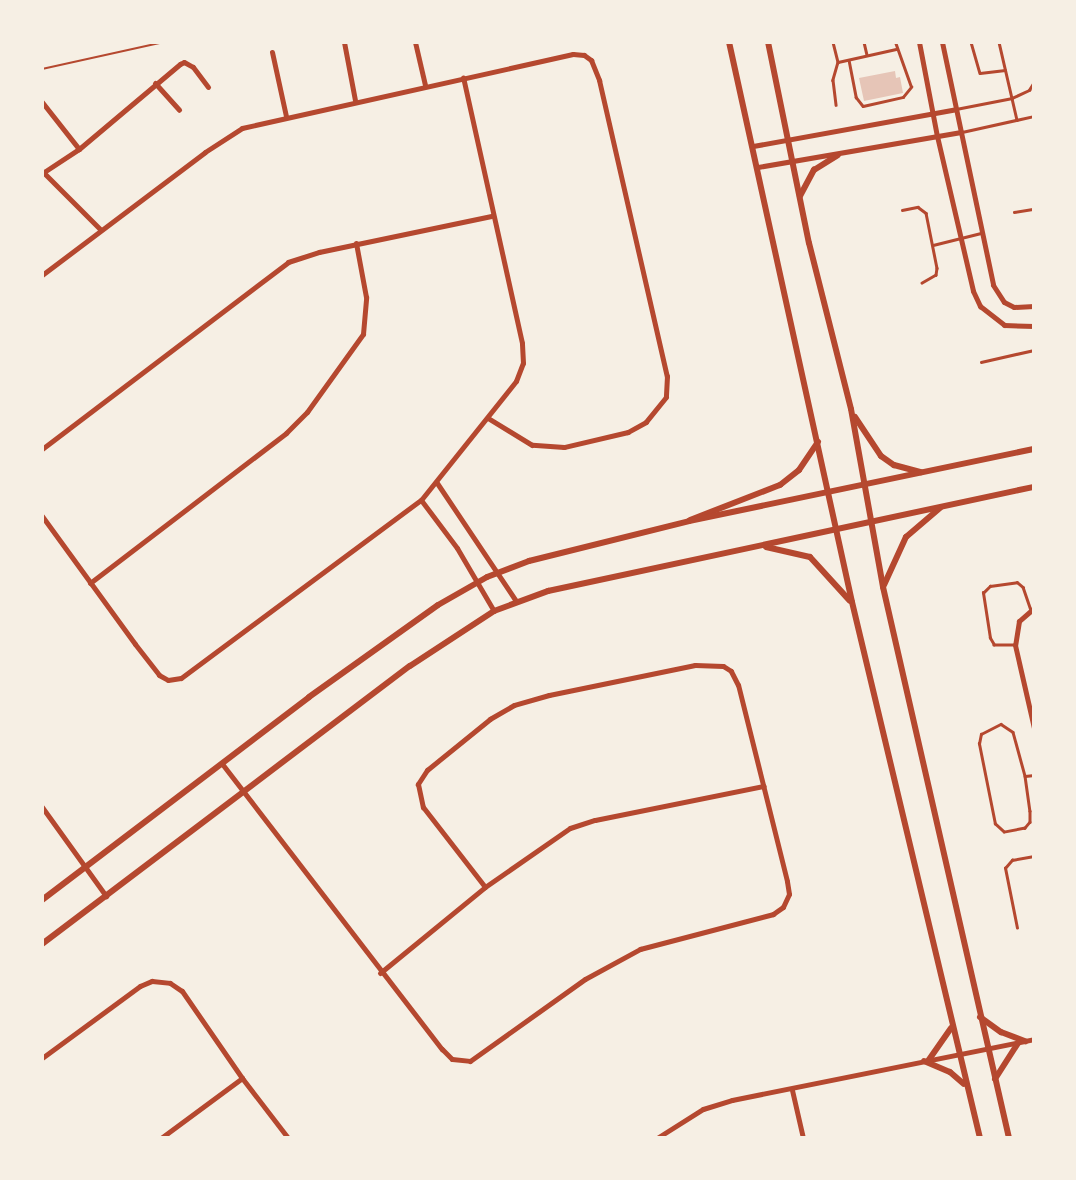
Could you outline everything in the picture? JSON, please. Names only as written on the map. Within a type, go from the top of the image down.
[{"type":"street","points":[[344,42],[355,100]]},
{"type":"street","points":[[415,42],[425,85]]},
{"type":"street","points":[[729,42],[835,529],[951,1028],[980,1138]]},
{"type":"street","points":[[768,42],[799,197],[851,409],[883,587],[1009,1138]]},
{"type":"street","points":[[919,42],[937,136],[973,292],[980,306],[1004,325],[1034,326]]},
{"type":"street","points":[[942,42],[993,285],[1004,302],[1014,307],[1034,306]]},
{"type":"street","points":[[272,51],[286,116]]},
{"type":"street","points":[[42,275],[223,139],[250,125],[573,54],[591,60],[602,93],[667,387],[666,397],[646,422],[628,432],[564,447],[532,445],[488,418]]},
{"type":"street","points":[[101,230],[43,171],[79,149],[155,83],[184,62],[193,67],[208,88]]},
{"type":"street","points":[[42,516],[159,675],[168,680],[181,678],[421,500],[516,381],[523,363],[522,342],[491,216],[463,77]]},
{"type":"street","points":[[155,83],[179,110]]},
{"type":"street","points":[[42,102],[79,149]]},
{"type":"street","points":[[752,146],[956,109]]},
{"type":"street","points":[[758,167],[961,132]]},
{"type":"street","points":[[799,197],[814,170],[838,155]]},
{"type":"street","points":[[42,449],[288,262],[301,256],[356,243],[491,216]]},
{"type":"street","points":[[90,583],[286,433],[307,412],[363,334],[366,297],[356,243]]},
{"type":"street","points":[[851,409],[881,456],[905,469],[928,473]]},
{"type":"street","points":[[689,521],[696,515],[780,485],[799,470],[818,442]]},
{"type":"street","points":[[42,900],[309,697],[438,605],[477,582],[499,572],[564,552],[689,521],[829,494],[1034,449]]},
{"type":"street","points":[[437,483],[516,601]]},
{"type":"street","points":[[42,944],[410,666],[494,611],[516,601],[1034,487]]},
{"type":"street","points":[[421,500],[457,548],[494,611]]},
{"type":"street","points":[[883,587],[906,537],[941,506]]},
{"type":"street","points":[[761,547],[810,557],[852,602]]},
{"type":"street","points":[[1032,609],[1019,621],[1015,645],[1034,728]]},
{"type":"street","points":[[223,765],[380,973],[442,1049],[452,1059],[461,1062],[483,1054],[585,979],[640,949],[773,914],[783,907],[789,894],[738,685],[731,671],[723,666],[695,665],[514,705],[490,719],[427,770],[418,784],[423,807],[485,887]]},
{"type":"street","points":[[380,973],[485,887],[570,828],[595,820],[764,786]]},
{"type":"street","points":[[42,807],[106,896]]},
{"type":"street","points":[[42,1058],[140,986],[161,980],[182,991],[242,1078],[288,1138]]},
{"type":"street","points":[[980,1017],[1001,1032],[1022,1042]]},
{"type":"street","points":[[926,1061],[951,1028]]},
{"type":"street","points":[[657,1138],[703,1109],[732,1100],[1034,1039]]},
{"type":"street","points":[[995,1079],[1022,1042]]},
{"type":"street","points":[[926,1061],[950,1072],[966,1085]]},
{"type":"street","points":[[161,1138],[242,1078]]},
{"type":"street","points":[[792,1090],[803,1138]]},
{"type":"lane","points":[[833,42],[838,62],[833,80],[836,105]]},
{"type":"lane","points":[[864,42],[867,55]]},
{"type":"lane","points":[[849,60],[856,97],[865,107],[903,97],[909,93],[911,87],[895,42]]},
{"type":"lane","points":[[971,42],[980,73],[1005,70]]},
{"type":"lane","points":[[999,42],[1017,120]]},
{"type":"lane","points":[[838,62],[896,48]]},
{"type":"lane","points":[[956,109],[1012,98],[1030,90],[1034,83]]},
{"type":"lane","points":[[961,132],[1034,116]]},
{"type":"lane","points":[[902,211],[918,207],[924,210],[937,268],[936,275],[922,283]]},
{"type":"lane","points":[[1014,212],[1034,209]]},
{"type":"lane","points":[[933,245],[982,233]]},
{"type":"lane","points":[[981,362],[1034,350]]},
{"type":"lane","points":[[1015,645],[994,645],[990,638],[983,593],[990,586],[1017,582],[1023,587],[1032,609]]},
{"type":"lane","points":[[1001,724],[1008,726],[1013,732],[1025,776],[1030,822],[1025,828],[1004,832],[995,824],[979,744],[981,734],[1001,724]]},
{"type":"lane","points":[[1025,776],[1034,775]]},
{"type":"lane","points":[[1017,928],[1005,868],[1012,860],[1034,856]]},
{"type":"path","points":[[42,69],[164,42]]},
{"type":"building","points":[[895,71],[896,78],[900,77],[903,93],[864,101],[859,78]]}]
